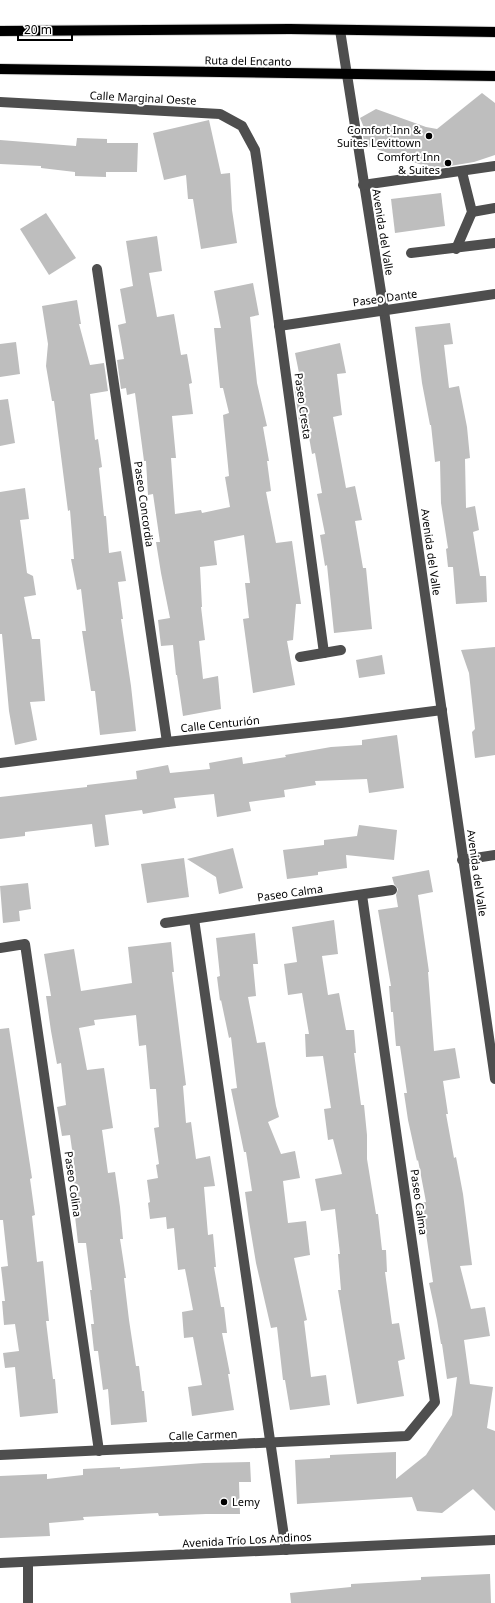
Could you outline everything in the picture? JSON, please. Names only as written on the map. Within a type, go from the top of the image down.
[{"type":"main road","points":[[0,31],[340,30],[495,32]]},
{"type":"main road","name":"Ruta del Encanto","points":[[0,69],[495,76]]},
{"type":"street","name":"Avenida del Valle","points":[[340,30],[384,311],[442,710],[462,860],[491,1024],[495,1078]]},
{"type":"street","name":"Calle Marginal Oeste","points":[[0,102],[220,114],[242,126],[255,150],[257,162]]},
{"type":"street","name":"Paseo Cresta","points":[[257,162],[324,653]]},
{"type":"street","points":[[364,185],[462,172],[495,166]]},
{"type":"street","points":[[456,249],[472,212],[462,172]]},
{"type":"street","points":[[472,212],[495,208]]},
{"type":"street","points":[[411,253],[456,249],[495,243]]},
{"type":"street","name":"Paseo Concordia","points":[[97,269],[167,742]]},
{"type":"street","name":"Paseo Dante","points":[[279,326],[495,294]]},
{"type":"street","points":[[300,657],[341,650]]},
{"type":"street","name":"Calle Centurión","points":[[0,763],[442,710]]},
{"type":"street","points":[[462,860],[495,855]]},
{"type":"street","points":[[362,895],[392,890]]},
{"type":"street","name":"Paseo Calma","points":[[165,923],[362,895],[435,1402],[407,1436]]},
{"type":"street","points":[[194,919],[286,1550]]},
{"type":"street","name":"Paseo Colina","points":[[0,948],[25,944],[99,1451]]},
{"type":"street","name":"Calle Carmen","points":[[0,1455],[271,1444],[407,1436]]},
{"type":"street","name":"Avenida Trío Los Andinos","points":[[0,1563],[495,1540]]},
{"type":"street","points":[[28,1562],[28,1603]]},
{"type":"building","name":"Comfort Inn & Suites Levittown","points":[[482,93],[495,103],[495,155],[474,162],[438,168],[419,164],[365,145],[363,136],[365,130],[360,118],[376,109],[426,127],[437,129]]},
{"type":"building","points":[[209,120],[221,174],[230,173],[232,210],[237,243],[201,249],[193,199],[188,199],[186,175],[164,180],[153,133]]},
{"type":"building","points":[[77,138],[107,139],[107,143],[138,143],[137,172],[106,172],[106,177],[75,176],[75,172],[41,168],[41,166],[0,164],[0,140],[76,146]]},
{"type":"building","points":[[441,193],[445,226],[395,233],[391,199]]},
{"type":"building","points":[[46,213],[76,258],[49,275],[20,229]]},
{"type":"building","points":[[157,236],[162,271],[149,273],[157,317],[174,314],[181,355],[187,354],[192,383],[189,384],[193,414],[172,416],[176,458],[171,458],[175,514],[201,510],[202,513],[230,507],[225,477],[229,476],[223,415],[229,413],[223,388],[220,388],[214,328],[221,328],[214,291],[253,283],[259,315],[250,317],[257,383],[267,426],[263,427],[269,461],[267,461],[271,491],[266,492],[276,543],[292,541],[301,604],[296,604],[293,640],[287,641],[295,685],[253,693],[243,619],[249,618],[245,583],[250,583],[244,535],[214,541],[217,565],[200,567],[201,607],[205,640],[199,641],[203,679],[218,676],[221,709],[183,716],[176,675],[173,645],[161,646],[158,620],[170,618],[156,542],[160,542],[153,494],[148,495],[146,461],[144,461],[135,393],[127,395],[126,388],[121,389],[117,360],[124,359],[118,325],[126,323],[120,289],[133,286],[126,241]]},
{"type":"building","points":[[77,300],[81,324],[79,324],[90,365],[104,363],[108,391],[90,394],[95,440],[98,439],[102,467],[99,468],[104,516],[106,516],[109,553],[121,551],[126,581],[118,582],[123,619],[121,619],[136,731],[100,735],[95,691],[91,691],[82,631],[86,631],[81,589],[77,590],[71,559],[74,559],[70,510],[68,511],[54,401],[52,401],[46,366],[48,344],[42,306]]},
{"type":"building","points":[[450,323],[453,344],[444,345],[449,388],[459,386],[467,427],[470,458],[465,459],[466,508],[475,506],[479,530],[473,532],[480,576],[486,576],[487,602],[456,604],[453,567],[448,567],[446,549],[448,548],[441,503],[440,461],[435,462],[431,425],[422,383],[415,327]]},
{"type":"building","points":[[16,342],[20,374],[0,377],[0,344]]},
{"type":"building","points":[[340,343],[346,373],[337,374],[342,415],[333,417],[346,488],[355,486],[362,520],[355,521],[363,568],[366,568],[372,629],[334,633],[327,565],[325,566],[320,535],[325,534],[317,494],[322,493],[315,453],[312,454],[306,420],[299,421],[294,384],[301,383],[295,353]]},
{"type":"building","points":[[8,399],[15,443],[0,446],[0,400]]},
{"type":"building","points":[[25,488],[29,519],[20,520],[27,573],[33,576],[36,595],[24,597],[32,639],[40,639],[45,701],[30,702],[37,740],[15,745],[9,711],[2,634],[0,634],[0,492]]},
{"type":"building","points":[[495,647],[495,755],[475,758],[472,732],[475,729],[469,673],[461,650]]},
{"type":"building","points":[[382,655],[385,674],[359,678],[356,660]]},
{"type":"building","points":[[397,735],[404,788],[369,793],[367,779],[315,781],[316,785],[284,790],[285,797],[249,802],[251,811],[217,817],[214,794],[174,798],[176,808],[143,814],[142,810],[105,815],[109,845],[95,847],[92,824],[25,832],[25,836],[0,839],[0,797],[87,787],[87,785],[137,779],[136,771],[168,765],[170,773],[210,769],[209,763],[242,757],[243,764],[286,757],[285,755],[331,747],[362,745],[362,740]]},
{"type":"building","points":[[359,825],[397,830],[394,860],[346,855],[347,868],[318,872],[318,875],[287,879],[283,850],[324,845],[324,840],[357,836]]},
{"type":"building","points":[[233,848],[243,888],[219,894],[216,877],[187,859]]},
{"type":"building","points":[[184,858],[189,897],[147,903],[141,864]]},
{"type":"building","points":[[429,870],[433,892],[418,895],[429,972],[434,1051],[455,1048],[460,1078],[443,1081],[448,1114],[446,1114],[454,1158],[456,1157],[463,1194],[472,1265],[460,1266],[471,1309],[485,1307],[490,1336],[464,1340],[470,1384],[493,1387],[487,1428],[495,1431],[495,1511],[473,1489],[442,1513],[417,1511],[412,1497],[297,1504],[295,1460],[330,1458],[330,1455],[396,1452],[396,1479],[426,1455],[452,1415],[457,1377],[447,1379],[442,1344],[429,1283],[433,1282],[426,1233],[421,1234],[418,1203],[426,1202],[408,1120],[404,1093],[407,1093],[400,1046],[396,1046],[393,1012],[391,1012],[389,986],[391,986],[378,910],[398,907],[396,895],[398,889],[394,884],[392,877]]},
{"type":"building","points":[[28,883],[31,909],[19,911],[20,921],[3,923],[0,886]]},
{"type":"building","points":[[334,920],[338,954],[322,956],[328,995],[339,993],[346,1030],[354,1030],[356,1053],[354,1053],[361,1105],[364,1105],[367,1135],[367,1159],[376,1214],[378,1214],[382,1250],[386,1250],[387,1272],[385,1272],[392,1324],[399,1323],[405,1359],[398,1361],[404,1396],[357,1404],[338,1290],[341,1290],[338,1254],[340,1254],[335,1209],[321,1211],[315,1179],[342,1174],[333,1139],[328,1140],[324,1109],[331,1108],[323,1056],[306,1057],[305,1034],[309,1034],[302,993],[288,995],[284,964],[297,962],[292,927]]},
{"type":"building","points":[[255,933],[258,964],[253,964],[256,996],[248,997],[257,1043],[265,1042],[279,1117],[268,1122],[281,1154],[295,1151],[300,1178],[283,1181],[288,1223],[306,1221],[310,1255],[294,1258],[307,1320],[304,1321],[311,1377],[326,1375],[330,1405],[290,1410],[285,1380],[283,1380],[277,1327],[271,1328],[256,1263],[245,1192],[252,1191],[246,1152],[244,1152],[231,1089],[237,1088],[231,1037],[229,1038],[221,1000],[220,1001],[217,977],[220,976],[216,938]]},
{"type":"building","points":[[171,942],[174,972],[172,972],[186,1085],[183,1086],[186,1123],[191,1122],[196,1159],[210,1156],[215,1186],[204,1187],[208,1235],[213,1234],[216,1267],[214,1267],[221,1307],[224,1307],[227,1333],[222,1333],[230,1374],[228,1374],[234,1410],[192,1416],[188,1387],[202,1385],[193,1337],[184,1338],[182,1312],[193,1310],[185,1269],[178,1270],[174,1228],[167,1229],[166,1217],[150,1219],[148,1203],[150,1202],[147,1180],[158,1178],[156,1165],[159,1164],[154,1128],[159,1127],[156,1089],[150,1089],[146,1045],[139,1046],[136,1015],[94,1020],[95,1025],[79,1028],[87,1070],[104,1068],[113,1128],[102,1130],[108,1173],[115,1172],[120,1207],[123,1239],[120,1239],[126,1278],[124,1278],[129,1320],[136,1366],[139,1366],[142,1391],[144,1391],[147,1422],[111,1425],[108,1389],[103,1390],[98,1351],[94,1351],[91,1324],[94,1324],[90,1290],[92,1290],[86,1243],[78,1243],[75,1216],[78,1216],[73,1178],[76,1178],[70,1135],[62,1136],[57,1107],[66,1105],[61,1063],[57,1064],[51,1031],[46,996],[51,996],[44,954],[74,949],[81,991],[132,983],[128,947]]},
{"type":"building","points":[[9,1028],[32,1178],[30,1179],[35,1215],[32,1216],[37,1262],[43,1261],[49,1321],[46,1321],[53,1379],[55,1379],[58,1413],[20,1417],[15,1367],[5,1368],[3,1353],[19,1351],[15,1324],[4,1325],[2,1301],[5,1301],[1,1267],[8,1266],[3,1220],[0,1220],[0,1029]]},
{"type":"building","points":[[250,1462],[251,1482],[239,1482],[240,1514],[159,1516],[158,1513],[83,1517],[84,1520],[49,1523],[50,1536],[0,1538],[0,1476],[47,1474],[47,1479],[83,1475],[83,1469],[120,1467],[120,1469],[204,1463]]},
{"type":"building","points":[[490,1574],[491,1603],[291,1603],[290,1593],[351,1587],[351,1584],[421,1580],[421,1577]]},
{"type":"place","name":"Comfort Inn & Suites Levittown","points":[[429,136]]},
{"type":"place","name":"Comfort Inn & Suites","points":[[448,163]]},
{"type":"place","name":"Lemy","points":[[224,1502]]}]
